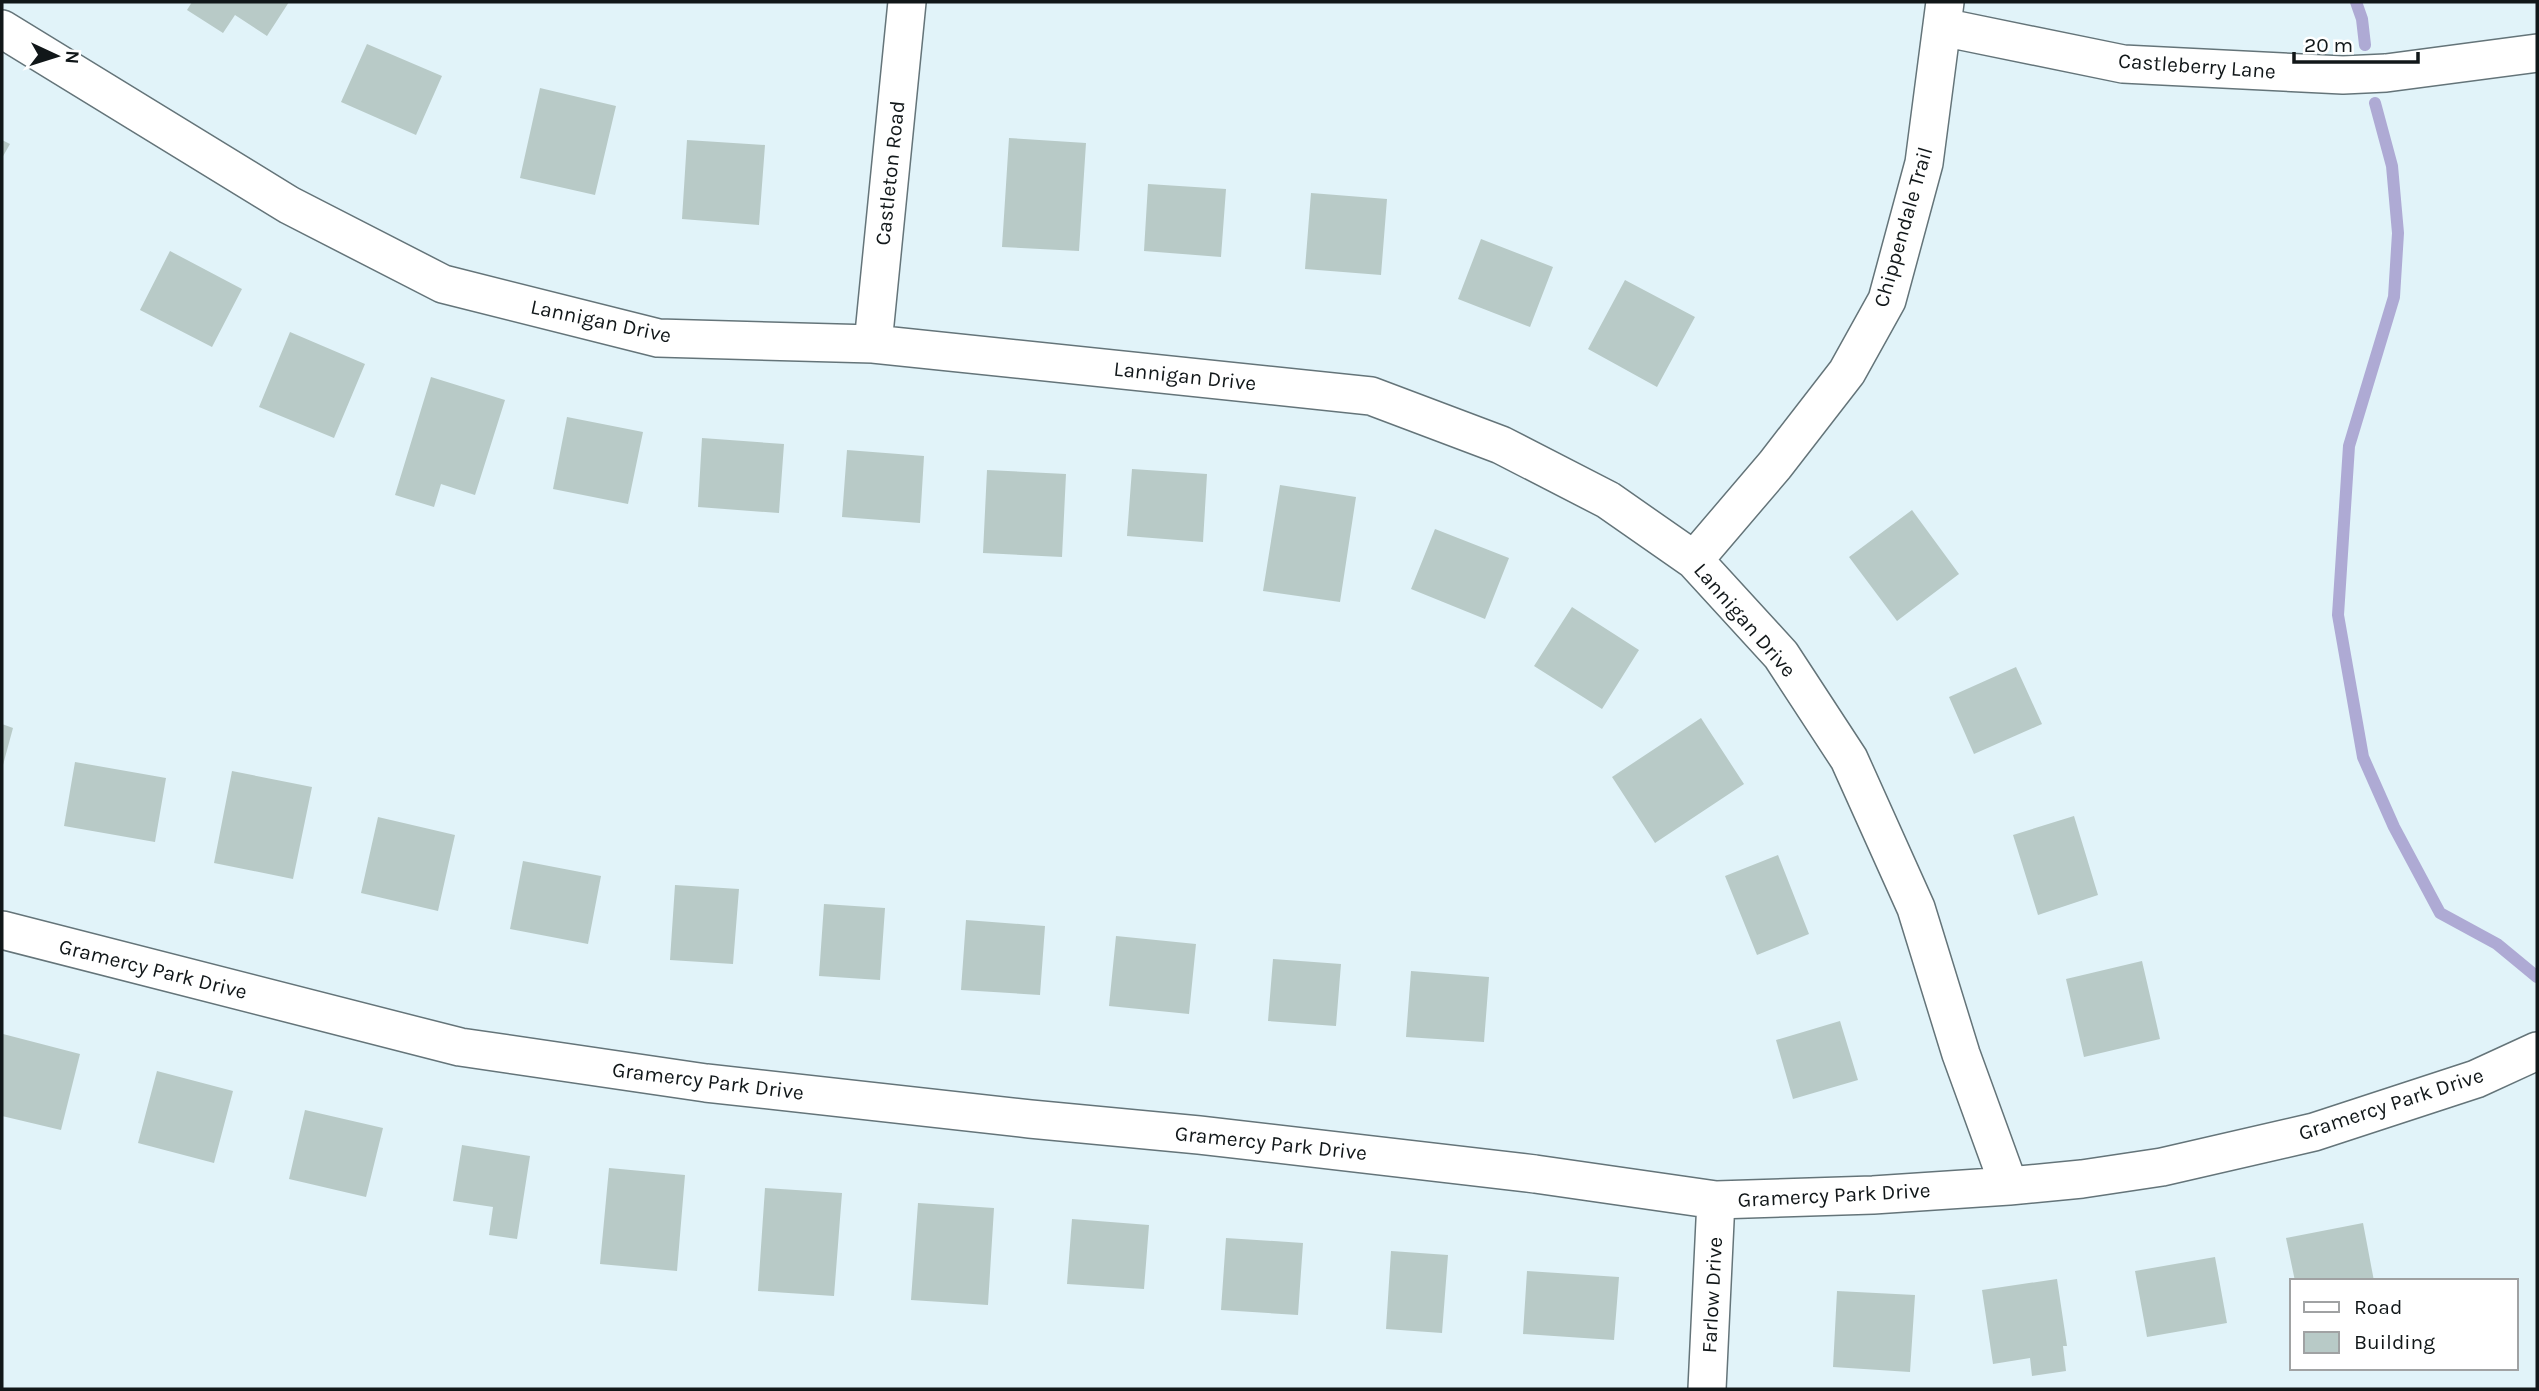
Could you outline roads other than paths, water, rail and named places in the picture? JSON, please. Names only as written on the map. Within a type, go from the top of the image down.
[{"type":"street","name":"Castleton Road","points":[[873,344],[906,2]]},
{"type":"street","name":"Castleberry Lane","points":[[1943,15],[2123,64],[2343,75],[2386,73],[2537,53]]},
{"type":"street","name":"Chippendale Trail","points":[[1694,560],[1775,465],[1847,372],[1887,300],[1924,163],[1943,15]]},
{"type":"street","name":"Lannigan Drive","points":[[2,30],[289,205],[443,284],[658,338],[873,344],[1371,396],[1502,445],[1608,500],[1694,560],[1781,655],[1849,760],[1916,908],[1961,1054],[2009,1186]]},
{"type":"street","name":"Gramercy Park Drive","points":[[2,930],[460,1047],[706,1083],[1522,1172],[1716,1200],[1873,1195],[2009,1186],[2082,1180],[2162,1167],[2314,1132],[2476,1079],[2537,1051]]},
{"type":"street","name":"Farlow Drive","points":[[1707,1389],[1716,1200]]},
{"type":"waterway","points":[[2356,2],[2362,19],[2365,45]]},
{"type":"waterway","points":[[2375,103],[2392,166],[2398,233],[2394,297],[2349,446],[2338,615],[2363,757],[2394,827],[2440,913],[2497,944],[2537,977]]}]
